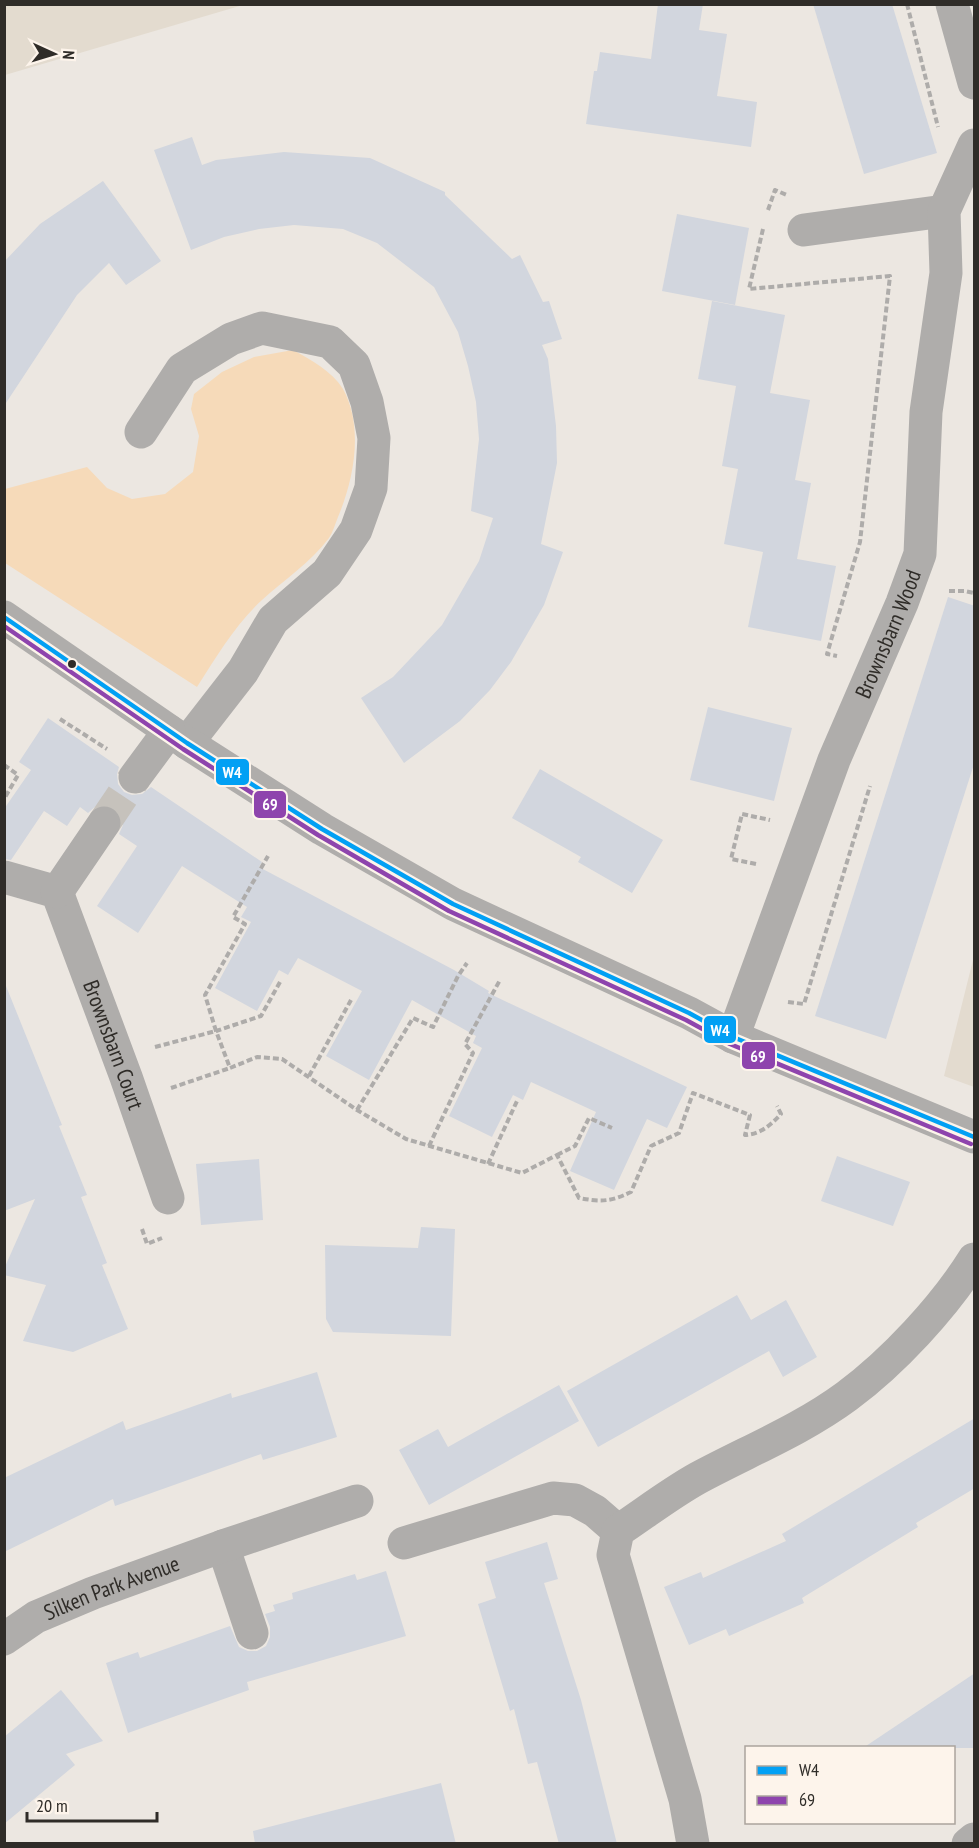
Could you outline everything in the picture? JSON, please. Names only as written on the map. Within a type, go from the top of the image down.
[{"type":"street","points":[[952,4],[975,83]]},
{"type":"street","name":"Brownsbarn Wood","points":[[733,1037],[834,760],[902,603],[920,554],[926,412],[946,273],[944,211],[975,145]]},
{"type":"street","points":[[804,230],[944,211]]},
{"type":"street","points":[[135,777],[243,671],[273,620],[327,573],[356,530],[371,488],[374,438],[367,402],[354,364],[330,342],[262,328],[231,339],[182,369],[141,432]]},
{"type":"street","points":[[4,617],[178,737],[322,829],[453,904],[689,1013],[733,1037],[975,1137]]},
{"type":"street","points":[[4,877],[57,892],[104,824]]},
{"type":"street","name":"Brownsbarn Court","points":[[57,892],[168,1198]]},
{"type":"street","points":[[693,1844],[685,1799],[613,1555],[618,1531],[697,1479],[787,1433],[847,1396],[899,1350],[960,1282],[975,1259]]},
{"type":"street","points":[[404,1543],[553,1498],[575,1500],[595,1511],[618,1531]]},
{"type":"street","name":"Silken Park Avenue","points":[[4,1639],[36,1617],[93,1593],[357,1501]]},
{"type":"street","points":[[223,1546],[252,1633]]},
{"type":"street","points":[[968,1844],[975,1839]]},
{"type":"path","points":[[907,4],[940,137]]},
{"type":"path","points":[[767,214],[775,190],[794,198]]},
{"type":"path","points":[[765,225],[749,289],[890,276],[860,542],[826,654],[838,657]]},
{"type":"path","points":[[946,592],[975,593]]},
{"type":"path","points":[[60,719],[113,753]]},
{"type":"path","points":[[4,765],[18,775],[4,799]]},
{"type":"path","points":[[786,1010],[788,1002],[804,1004],[873,776]]},
{"type":"path","points":[[766,866],[731,859],[742,814],[777,821]]},
{"type":"path","points":[[230,1068],[205,995],[244,924],[233,917],[268,856]]},
{"type":"path","points":[[357,1110],[413,1018],[433,1027],[467,963]]},
{"type":"path","points":[[429,1146],[473,1053],[465,1044],[500,980]]},
{"type":"path","points":[[147,1044],[156,1047],[261,1016],[280,982]]},
{"type":"path","points":[[309,1076],[351,1000]]},
{"type":"path","points":[[169,1089],[257,1057],[282,1059],[357,1110],[406,1139],[522,1173],[575,1146],[589,1118],[612,1128]]},
{"type":"path","points":[[557,1155],[579,1198],[601,1202],[616,1200],[631,1192],[651,1146],[679,1133],[693,1093],[750,1115],[745,1136],[757,1135],[775,1120],[781,1114],[777,1106]]},
{"type":"path","points":[[488,1164],[517,1101]]},
{"type":"shaded area","points":[[5,4],[243,4],[243,5],[5,75]]},
{"type":"shaded area","points":[[293,350],[321,366],[333,377],[343,389],[349,404],[355,436],[352,470],[344,502],[329,538],[314,555],[262,600],[243,620],[197,687],[5,563],[5,489],[87,467],[107,488],[132,499],[165,494],[193,472],[199,436],[191,409],[194,394],[222,372],[254,357]]},
{"type":"shaded area","points":[[974,956],[974,1087],[944,1076]]},
{"type":"building","points":[[658,4],[703,4],[699,30],[727,34],[717,96],[757,102],[751,147],[586,124],[594,71],[597,71],[600,52],[651,59]]},
{"type":"building","points":[[813,4],[892,4],[937,153],[864,174]]},
{"type":"building","points":[[192,137],[202,165],[216,160],[284,152],[370,158],[445,192],[445,195],[512,259],[520,255],[543,302],[549,301],[562,339],[542,345],[548,359],[556,426],[557,463],[541,544],[563,552],[544,605],[511,662],[490,690],[460,721],[404,763],[361,698],[393,677],[442,625],[479,561],[493,518],[471,511],[479,439],[476,402],[458,332],[434,287],[377,243],[343,229],[294,225],[259,229],[224,237],[191,250],[154,150]]},
{"type":"building","points":[[103,181],[161,261],[126,285],[109,263],[77,295],[4,406],[4,262],[40,224]]},
{"type":"building","points":[[677,214],[749,228],[735,305],[662,291]]},
{"type":"building","points":[[712,301],[785,315],[770,393],[810,400],[795,480],[811,483],[797,559],[836,566],[821,641],[748,627],[763,552],[724,544],[738,469],[722,466],[736,386],[698,379]]},
{"type":"building","points":[[948,597],[975,606],[975,761],[886,1039],[815,1016]]},
{"type":"building","points":[[708,707],[792,728],[774,801],[690,780]]},
{"type":"building","points":[[48,718],[119,767],[118,784],[124,792],[132,795],[142,794],[151,787],[262,862],[259,867],[454,970],[489,991],[488,993],[687,1087],[667,1128],[647,1119],[614,1190],[570,1171],[596,1112],[531,1082],[523,1100],[513,1095],[492,1137],[449,1116],[482,1048],[473,1043],[476,1036],[412,1000],[369,1080],[326,1056],[362,991],[298,958],[288,975],[279,970],[257,1011],[215,988],[251,922],[241,917],[247,907],[182,866],[138,933],[97,906],[137,846],[119,834],[123,825],[121,815],[114,807],[105,804],[96,806],[88,813],[80,807],[67,826],[44,811],[11,860],[4,859],[4,809],[31,770],[19,762]]},
{"type":"building","points":[[540,769],[663,840],[632,893],[578,862],[581,857],[512,818]]},
{"type":"building","points":[[6,986],[62,1125],[59,1126],[87,1195],[81,1197],[107,1263],[102,1265],[128,1329],[73,1352],[23,1341],[46,1285],[4,1275],[4,1269],[35,1199],[4,1211],[4,987]]},
{"type":"building","points":[[837,1156],[910,1182],[893,1226],[821,1201]]},
{"type":"building","points":[[259,1159],[263,1220],[201,1225],[196,1164]]},
{"type":"building","points":[[421,1227],[455,1229],[451,1336],[333,1332],[326,1319],[325,1245],[418,1248]]},
{"type":"building","points":[[737,1295],[751,1320],[786,1300],[817,1357],[783,1377],[769,1351],[598,1447],[567,1391]]},
{"type":"building","points":[[317,1372],[337,1437],[263,1460],[261,1454],[115,1506],[113,1499],[4,1552],[4,1478],[123,1421],[126,1430],[231,1393],[232,1398]]},
{"type":"building","points":[[559,1385],[579,1421],[429,1505],[399,1450],[438,1429],[448,1447]]},
{"type":"building","points":[[975,1418],[975,1488],[916,1523],[918,1527],[802,1598],[804,1603],[729,1636],[726,1629],[689,1645],[664,1587],[701,1572],[703,1578],[786,1541],[782,1534]]},
{"type":"building","points":[[547,1542],[558,1579],[544,1583],[581,1700],[617,1844],[559,1844],[537,1762],[528,1764],[514,1709],[510,1711],[478,1604],[496,1598],[485,1562]]},
{"type":"building","points":[[386,1571],[406,1636],[247,1682],[249,1690],[128,1733],[106,1663],[138,1652],[140,1658],[230,1626],[239,1647],[248,1651],[257,1651],[266,1646],[270,1637],[270,1627],[265,1614],[275,1611],[273,1605],[293,1599],[292,1593],[355,1574],[357,1580]]},
{"type":"building","points":[[975,1673],[975,1748],[866,1746]]},
{"type":"building","points":[[61,1690],[103,1741],[66,1754],[75,1765],[4,1824],[4,1737]]},
{"type":"building","points":[[441,1783],[456,1844],[255,1844],[253,1831]]},
{"type":"tunnel","points":[[104,823],[135,777]]},
{"type":"transit line","name":"W4","points":[[4,617],[187,743],[322,829],[453,904],[689,1013],[733,1037],[974,1137]]},
{"type":"transit line","name":"69","points":[[4,626],[183,749],[318,835],[449,911],[686,1020],[730,1044],[971,1144]]}]
